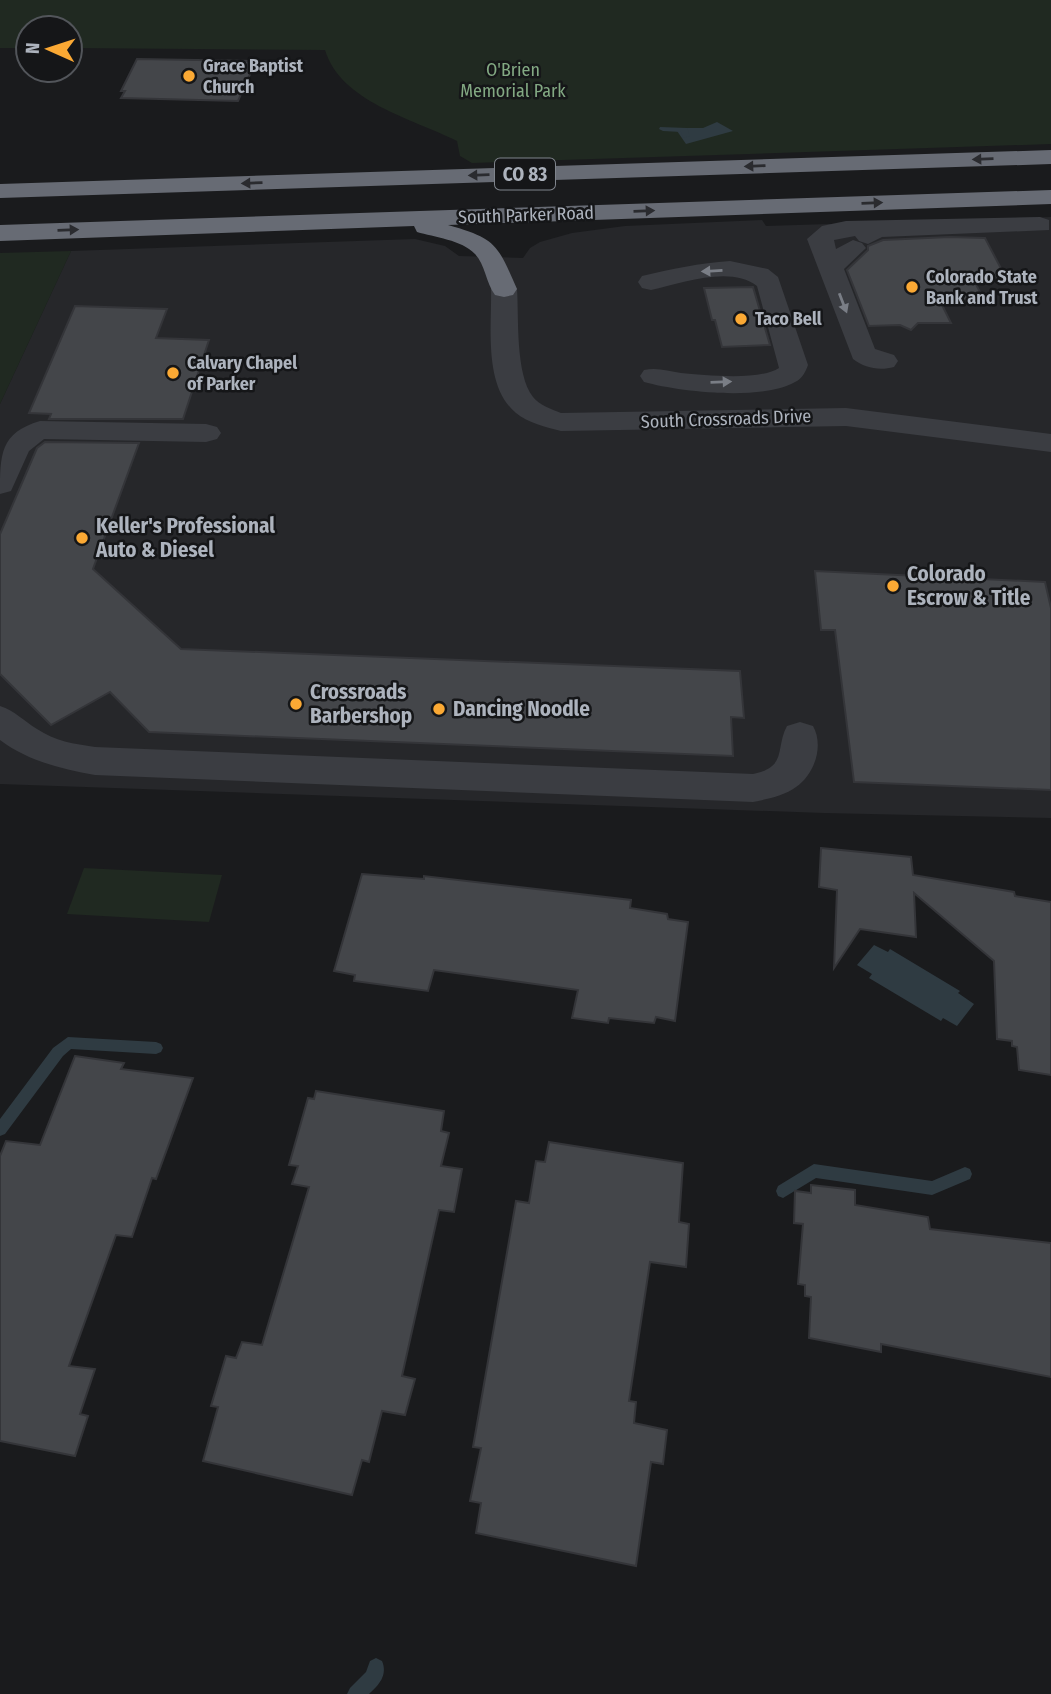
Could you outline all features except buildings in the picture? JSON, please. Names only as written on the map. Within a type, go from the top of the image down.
[{"type":"highway","points":[[1015,158],[1051,151]]},
{"type":"highway","name":"South Parker Road","points":[[0,191],[1051,157]]},
{"type":"highway","name":"South Parker Road","points":[[0,233],[1051,197]]},
{"type":"highway","points":[[504,289],[511,251],[519,244],[547,228],[596,213]]},
{"type":"highway","points":[[379,220],[430,228],[469,239],[487,250],[504,289]]},
{"type":"street","points":[[886,352],[871,359],[863,353],[830,267],[866,238],[1040,225]]},
{"type":"street","points":[[651,282],[712,271],[741,270],[761,275],[769,283],[794,365],[784,377],[768,380],[679,383],[654,376]]},
{"type":"street","name":"South Crossroads Drive","points":[[504,289],[512,387],[523,405],[535,413],[561,422],[846,417],[1051,443]]},
{"type":"street","points":[[0,484],[17,443],[27,434],[40,430],[206,433]]},
{"type":"street","points":[[0,719],[20,738],[50,753],[95,761],[753,788],[771,785],[794,768],[801,755],[800,735]]},
{"type":"shaded area","points":[[717,122],[733,131],[686,144],[675,128],[703,128]]},
{"type":"shaded area","points":[[1051,217],[1051,818],[824,813],[0,784],[0,404],[71,251],[415,239],[445,246],[459,256],[523,258],[530,248],[540,242],[572,233],[625,226],[762,220],[766,226]]},
{"type":"shaded area","points":[[874,945],[888,952],[890,949],[960,991],[958,993],[974,1004],[957,1026],[943,1018],[941,1021],[869,978],[872,974],[857,965]]},
{"type":"green space","name":"O'Brien Memorial Park","points":[[0,0],[1051,0],[1051,144],[472,163],[460,156],[457,141],[399,116],[362,96],[333,68],[325,50],[84,48],[84,14],[14,14],[14,48],[0,48]]},
{"type":"green space","points":[[71,251],[0,404],[0,253]]},
{"type":"green space","points":[[84,868],[222,875],[209,922],[67,914]]},
{"type":"waterway","points":[[663,129],[684,130],[686,136]]},
{"type":"waterway","points":[[0,1130],[58,1052],[68,1043],[156,1048]]},
{"type":"waterway","points":[[783,1191],[814,1171],[932,1188],[965,1174]]},
{"type":"waterway","points":[[356,1694],[374,1677],[376,1667]]},
{"type":"place","name":"Grace Baptist Church","points":[[189,76]]},
{"type":"place","name":"Colorado State Bank and Trust","points":[[912,287]]},
{"type":"place","name":"Taco Bell","points":[[741,319]]},
{"type":"place","name":"Calvary Chapel of Parker","points":[[173,373]]},
{"type":"place","name":"Keller's Professional Auto & Diesel","points":[[82,538]]},
{"type":"place","name":"Colorado Escrow & Title","points":[[893,586]]},
{"type":"place","name":"Crossroads Barbershop","points":[[296,704]]},
{"type":"place","name":"Dancing Noodle","points":[[439,709]]}]
